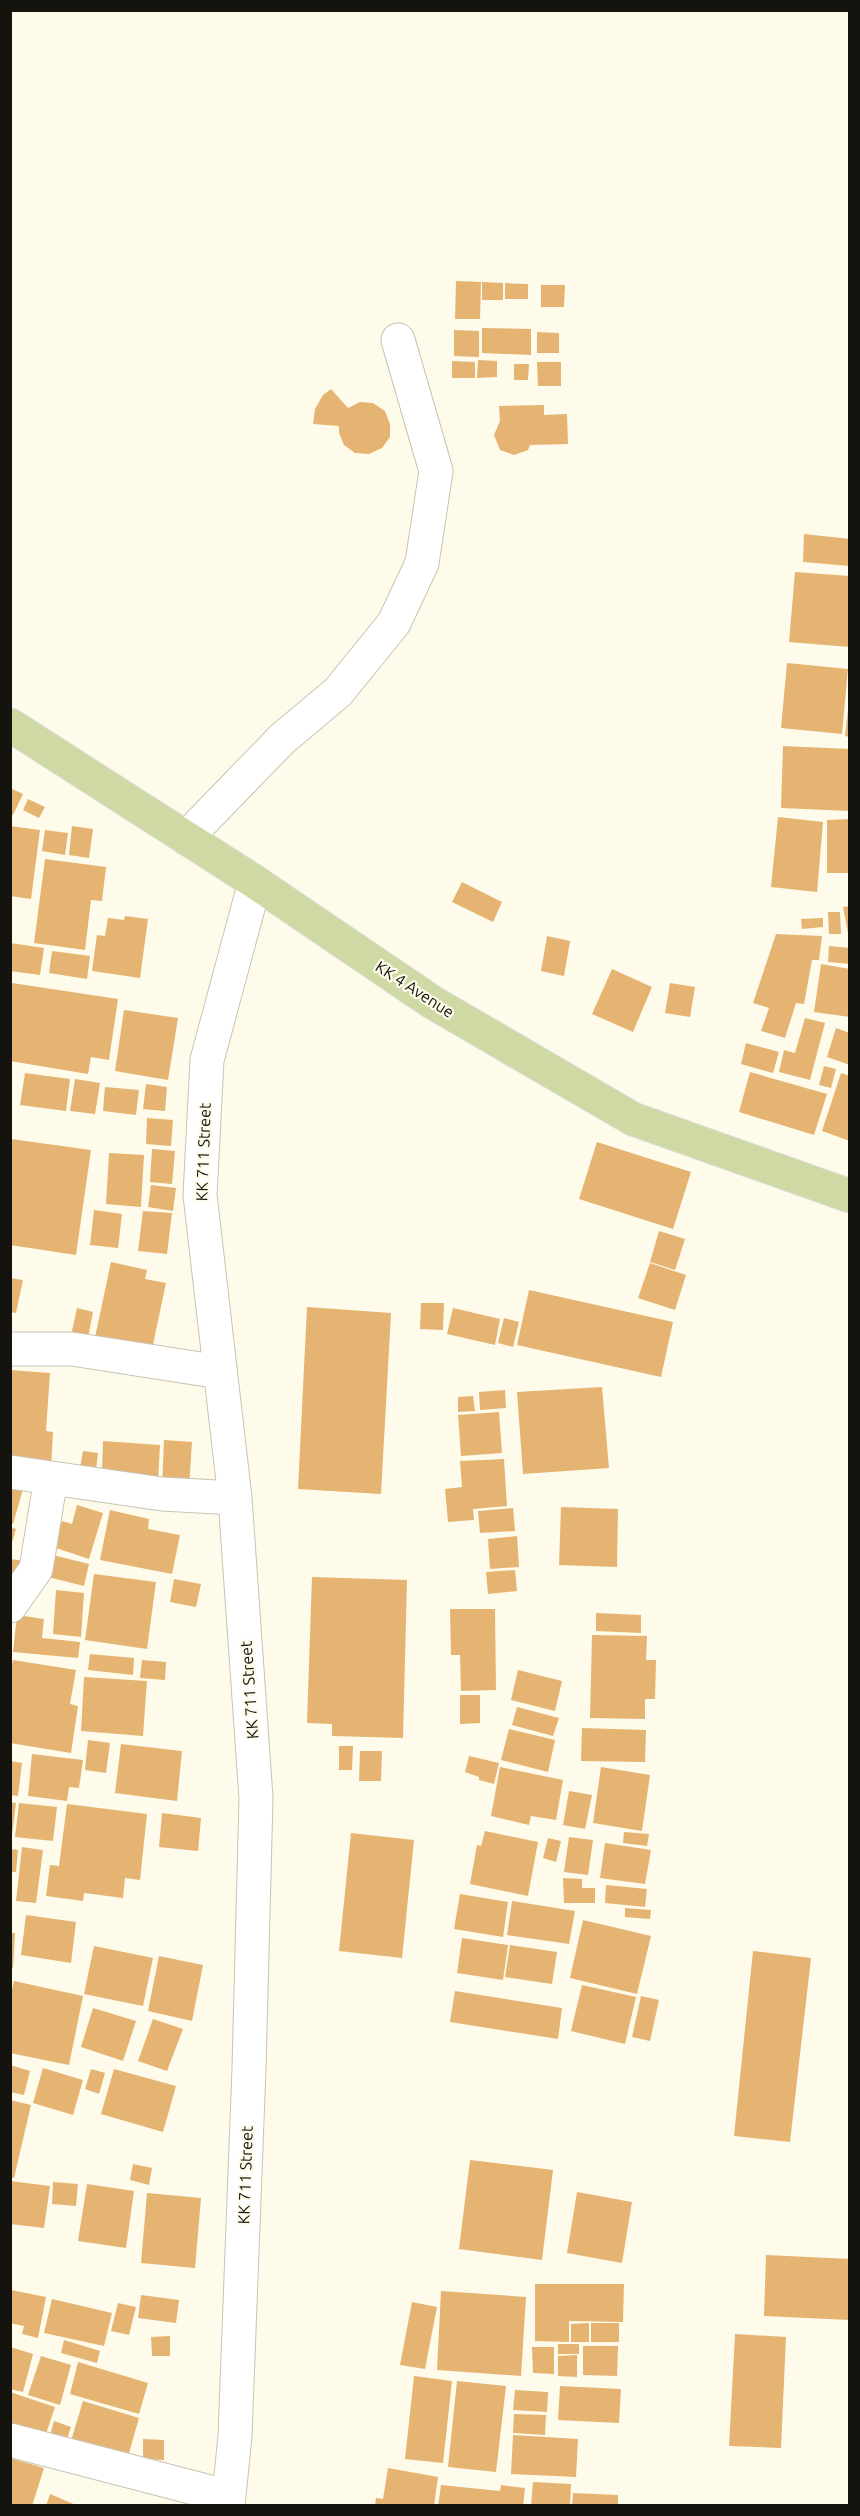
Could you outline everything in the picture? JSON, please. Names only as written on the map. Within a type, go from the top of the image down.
[{"type":"main road","name":"KK 4 Avenue","points":[[10,725],[255,882],[432,1002],[633,1119],[849,1196]]},
{"type":"street","points":[[186,838],[282,739],[338,692],[394,623],[422,563],[436,471],[398,340]]},
{"type":"street","name":"KK 711 Street","points":[[229,2501],[235,2436],[249,2068],[256,1798],[235,1498],[200,1196],[207,1060],[255,882]]},
{"type":"street","points":[[10,1349],[72,1349],[220,1372]]},
{"type":"street","points":[[10,1472],[162,1494],[235,1498]]},
{"type":"street","points":[[10,1606],[36,1569],[51,1478]]},
{"type":"street","points":[[10,2440],[229,2501]]},
{"type":"building","points":[[456,281],[481,282],[480,319],[455,319]]},
{"type":"building","points":[[482,282],[503,283],[503,300],[482,300]]},
{"type":"building","points":[[505,283],[528,284],[528,299],[505,299]]},
{"type":"building","points":[[541,285],[565,285],[564,307],[541,307]]},
{"type":"building","points":[[482,328],[531,329],[531,355],[482,353]]},
{"type":"building","points":[[454,330],[479,331],[479,357],[454,356]]},
{"type":"building","points":[[537,332],[559,333],[559,353],[537,353]]},
{"type":"building","points":[[478,360],[497,361],[497,377],[477,378]]},
{"type":"building","points":[[452,361],[475,362],[475,378],[452,378]]},
{"type":"building","points":[[537,362],[561,362],[561,386],[538,386]]},
{"type":"building","points":[[514,364],[529,364],[528,380],[514,380]]},
{"type":"building","points":[[331,389],[348,408],[360,402],[373,403],[385,411],[390,424],[390,437],[382,448],[369,454],[355,453],[344,445],[339,426],[313,424],[315,409],[323,395]]},
{"type":"building","points":[[544,405],[544,415],[567,414],[568,444],[530,445],[528,450],[514,455],[500,450],[494,435],[500,421],[499,406]]},
{"type":"building","points":[[804,534],[850,539],[850,566],[803,562]]},
{"type":"building","points":[[795,572],[850,576],[850,647],[789,642]]},
{"type":"building","points":[[787,663],[848,669],[842,734],[781,728]]},
{"type":"building","points":[[848,710],[850,710],[850,737],[845,736]]},
{"type":"building","points":[[783,746],[850,749],[850,811],[781,808]]},
{"type":"building","points":[[10,788],[23,794],[13,815],[10,814]]},
{"type":"building","points":[[28,799],[45,807],[39,818],[23,810]]},
{"type":"building","points":[[778,817],[823,822],[817,892],[771,887]]},
{"type":"building","points":[[850,819],[850,873],[827,873],[827,820]]},
{"type":"building","points":[[10,826],[40,830],[31,899],[10,896]]},
{"type":"building","points":[[72,826],[93,829],[89,858],[69,855]]},
{"type":"building","points":[[45,830],[68,833],[65,855],[42,851]]},
{"type":"building","points":[[45,859],[106,867],[102,901],[91,900],[85,950],[34,943]]},
{"type":"building","points":[[462,882],[502,902],[493,922],[452,902]]},
{"type":"building","points":[[850,906],[850,932],[848,933],[843,907]]},
{"type":"building","points":[[828,912],[840,912],[841,934],[829,934]]},
{"type":"building","points":[[125,916],[148,919],[140,978],[92,971],[97,935],[105,936],[108,918],[124,920]]},
{"type":"building","points":[[823,918],[823,927],[802,929],[801,919]]},
{"type":"building","points":[[776,934],[822,936],[819,960],[812,960],[804,1004],[796,1003],[785,1038],[761,1031],[769,1008],[753,1003]]},
{"type":"building","points":[[547,936],[570,941],[564,976],[541,971]]},
{"type":"building","points":[[10,943],[44,948],[40,975],[10,971]]},
{"type":"building","points":[[829,946],[850,948],[850,964],[828,962]]},
{"type":"building","points":[[52,951],[90,956],[87,979],[49,973]]},
{"type":"building","points":[[821,964],[850,969],[850,1017],[814,1012]]},
{"type":"building","points":[[612,969],[652,987],[633,1032],[592,1014]]},
{"type":"building","points":[[12,983],[118,999],[109,1060],[91,1057],[88,1074],[10,1061]]},
{"type":"building","points":[[670,983],[695,987],[690,1017],[665,1013]]},
{"type":"building","points":[[124,1010],[178,1018],[168,1080],[115,1071]]},
{"type":"building","points":[[805,1018],[825,1023],[810,1080],[779,1072],[784,1050],[795,1053]]},
{"type":"building","points":[[836,1028],[850,1033],[850,1065],[827,1057]]},
{"type":"building","points":[[746,1043],[779,1052],[773,1073],[741,1064]]},
{"type":"building","points":[[824,1066],[836,1069],[831,1088],[819,1085]]},
{"type":"building","points":[[750,1072],[827,1094],[814,1135],[739,1112]]},
{"type":"building","points":[[25,1073],[70,1079],[66,1111],[20,1105]]},
{"type":"building","points":[[841,1073],[850,1076],[850,1141],[822,1131]]},
{"type":"building","points":[[75,1079],[100,1083],[95,1114],[70,1111]]},
{"type":"building","points":[[146,1084],[167,1087],[165,1111],[143,1109]]},
{"type":"building","points":[[105,1087],[139,1090],[136,1115],[103,1111]]},
{"type":"building","points":[[147,1118],[173,1120],[171,1146],[146,1144]]},
{"type":"building","points":[[11,1139],[91,1150],[76,1255],[10,1245]]},
{"type":"building","points":[[597,1142],[691,1172],[673,1229],[579,1199]]},
{"type":"building","points":[[152,1149],[175,1151],[172,1184],[150,1182]]},
{"type":"building","points":[[109,1153],[144,1155],[141,1207],[106,1204]]},
{"type":"building","points":[[151,1185],[176,1188],[173,1211],[148,1207]]},
{"type":"building","points":[[94,1210],[122,1214],[118,1248],[90,1245]]},
{"type":"building","points":[[143,1211],[172,1213],[167,1254],[138,1251]]},
{"type":"building","points":[[659,1231],[685,1239],[675,1270],[650,1262]]},
{"type":"building","points":[[111,1262],[147,1270],[145,1279],[166,1283],[151,1354],[94,1342]]},
{"type":"building","points":[[650,1263],[686,1275],[675,1310],[638,1298]]},
{"type":"building","points":[[10,1278],[23,1280],[16,1313],[10,1312]]},
{"type":"building","points":[[529,1290],[673,1322],[661,1377],[517,1345]]},
{"type":"building","points":[[421,1303],[444,1303],[443,1330],[420,1329]]},
{"type":"building","points":[[307,1307],[391,1313],[381,1494],[298,1489]]},
{"type":"building","points":[[77,1308],[93,1312],[87,1343],[70,1340]]},
{"type":"building","points":[[453,1308],[500,1319],[495,1345],[447,1334]]},
{"type":"building","points":[[504,1318],[519,1322],[513,1347],[498,1343]]},
{"type":"building","points":[[10,1370],[50,1373],[46,1431],[53,1432],[51,1468],[10,1465]]},
{"type":"building","points":[[602,1387],[609,1468],[523,1474],[517,1392]]},
{"type":"building","points":[[505,1390],[506,1408],[480,1410],[479,1392]]},
{"type":"building","points":[[473,1396],[475,1411],[458,1412],[458,1397]]},
{"type":"building","points":[[499,1412],[502,1453],[461,1456],[458,1415]]},
{"type":"building","points":[[164,1440],[192,1442],[189,1488],[162,1487]]},
{"type":"building","points":[[103,1441],[160,1445],[158,1483],[102,1470]]},
{"type":"building","points":[[83,1451],[98,1453],[95,1478],[79,1474]]},
{"type":"building","points":[[504,1459],[507,1506],[473,1509],[474,1520],[448,1522],[445,1489],[462,1487],[460,1461]]},
{"type":"building","points":[[10,1485],[23,1489],[13,1524],[10,1523]]},
{"type":"building","points":[[77,1505],[103,1513],[89,1559],[53,1547],[62,1521],[72,1524]]},
{"type":"building","points":[[561,1507],[618,1509],[617,1567],[559,1565]]},
{"type":"building","points":[[513,1508],[515,1531],[480,1533],[478,1511]]},
{"type":"building","points":[[110,1510],[149,1519],[148,1529],[180,1535],[172,1574],[100,1560]]},
{"type":"building","points":[[10,1527],[16,1529],[11,1546],[10,1546]]},
{"type":"building","points":[[517,1536],[519,1567],[490,1569],[488,1539]]},
{"type":"building","points":[[53,1555],[89,1564],[84,1586],[48,1577]]},
{"type":"building","points":[[10,1559],[27,1561],[26,1576],[10,1575]]},
{"type":"building","points":[[515,1570],[517,1591],[488,1594],[486,1572]]},
{"type":"building","points":[[94,1574],[156,1582],[147,1649],[85,1640]]},
{"type":"building","points":[[312,1577],[407,1580],[403,1738],[332,1736],[332,1724],[307,1723]]},
{"type":"building","points":[[174,1579],[201,1584],[196,1607],[170,1602]]},
{"type":"building","points":[[56,1590],[84,1593],[81,1637],[53,1634]]},
{"type":"building","points":[[450,1609],[495,1609],[496,1690],[461,1691],[460,1655],[451,1655]]},
{"type":"building","points":[[596,1613],[641,1615],[641,1633],[596,1631]]},
{"type":"building","points":[[17,1615],[44,1619],[42,1638],[80,1642],[78,1658],[13,1652]]},
{"type":"building","points":[[592,1635],[647,1636],[646,1660],[656,1660],[655,1699],[645,1699],[645,1719],[590,1718]]},
{"type":"building","points":[[90,1654],[134,1658],[133,1675],[88,1670]]},
{"type":"building","points":[[13,1660],[76,1670],[70,1704],[78,1706],[71,1753],[10,1743],[10,1673]]},
{"type":"building","points":[[142,1660],[166,1662],[165,1680],[140,1678]]},
{"type":"building","points":[[518,1670],[562,1681],[555,1711],[511,1700]]},
{"type":"building","points":[[84,1677],[147,1681],[143,1736],[81,1731]]},
{"type":"building","points":[[460,1695],[480,1695],[480,1723],[460,1724]]},
{"type":"building","points":[[517,1707],[559,1718],[553,1736],[512,1725]]},
{"type":"building","points":[[582,1728],[646,1730],[645,1762],[581,1761]]},
{"type":"building","points":[[509,1729],[555,1740],[548,1772],[501,1760]]},
{"type":"building","points":[[88,1740],[110,1743],[106,1773],[85,1770]]},
{"type":"building","points":[[121,1744],[182,1751],[177,1801],[115,1793]]},
{"type":"building","points":[[339,1746],[353,1746],[352,1770],[339,1770]]},
{"type":"building","points":[[360,1751],[382,1751],[381,1781],[359,1781]]},
{"type":"building","points":[[32,1754],[83,1760],[79,1788],[69,1787],[67,1801],[28,1796]]},
{"type":"building","points":[[469,1756],[499,1763],[494,1784],[479,1780],[479,1777],[465,1772]]},
{"type":"building","points":[[10,1761],[22,1763],[18,1796],[10,1795]]},
{"type":"building","points":[[500,1767],[563,1780],[556,1820],[531,1816],[529,1825],[491,1816]]},
{"type":"building","points":[[601,1767],[650,1775],[642,1831],[593,1823]]},
{"type":"building","points":[[569,1791],[592,1795],[585,1829],[563,1825]]},
{"type":"building","points":[[10,1802],[16,1803],[12,1835],[10,1835]]},
{"type":"building","points":[[19,1803],[57,1807],[53,1841],[15,1837]]},
{"type":"building","points":[[67,1804],[147,1814],[140,1880],[125,1878],[123,1898],[84,1893],[83,1901],[46,1896],[50,1865],[59,1866]]},
{"type":"building","points":[[162,1813],[201,1818],[198,1851],[159,1847]]},
{"type":"building","points":[[485,1831],[538,1842],[528,1896],[470,1884],[477,1845],[481,1846]]},
{"type":"building","points":[[624,1832],[649,1834],[647,1846],[623,1843]]},
{"type":"building","points":[[351,1833],[414,1840],[402,1958],[339,1951]]},
{"type":"building","points":[[569,1837],[593,1840],[588,1875],[564,1872]]},
{"type":"building","points":[[548,1838],[561,1841],[556,1862],[543,1858]]},
{"type":"building","points":[[605,1843],[651,1850],[645,1884],[600,1878]]},
{"type":"building","points":[[22,1847],[43,1850],[36,1903],[16,1901]]},
{"type":"building","points":[[10,1849],[18,1850],[16,1872],[10,1872]]},
{"type":"building","points":[[563,1878],[582,1879],[582,1888],[595,1888],[595,1903],[564,1903]]},
{"type":"building","points":[[606,1885],[647,1889],[645,1907],[605,1903]]},
{"type":"building","points":[[460,1894],[508,1902],[503,1937],[454,1929]]},
{"type":"building","points":[[512,1901],[575,1911],[569,1944],[507,1935]]},
{"type":"building","points":[[625,1908],[651,1910],[650,1919],[625,1917]]},
{"type":"building","points":[[26,1915],[76,1922],[71,1963],[21,1955]]},
{"type":"building","points":[[583,1920],[651,1936],[637,1994],[570,1978]]},
{"type":"building","points":[[10,1933],[15,1933],[13,1968],[10,1968]]},
{"type":"building","points":[[462,1938],[508,1945],[503,1980],[457,1973]]},
{"type":"building","points":[[510,1945],[557,1952],[552,1984],[505,1977]]},
{"type":"building","points":[[94,1946],[153,1958],[143,2006],[84,1994]]},
{"type":"building","points":[[753,1951],[811,1958],[790,2142],[734,2136]]},
{"type":"building","points":[[159,1956],[203,1965],[192,2021],[148,2011]]},
{"type":"building","points":[[14,1981],[83,1996],[69,2065],[10,2053],[10,1997]]},
{"type":"building","points":[[582,1985],[636,1997],[625,2044],[571,2031]]},
{"type":"building","points":[[455,1991],[562,2008],[558,2039],[450,2022]]},
{"type":"building","points":[[641,1996],[659,2000],[650,2041],[632,2037]]},
{"type":"building","points":[[93,2008],[136,2021],[123,2061],[81,2047]]},
{"type":"building","points":[[153,2019],[183,2029],[167,2071],[138,2061]]},
{"type":"building","points":[[10,2065],[30,2071],[24,2095],[10,2092]]},
{"type":"building","points":[[43,2068],[83,2080],[73,2115],[33,2103]]},
{"type":"building","points":[[91,2069],[105,2073],[99,2094],[85,2089]]},
{"type":"building","points":[[114,2069],[176,2086],[163,2132],[101,2114]]},
{"type":"building","points":[[10,2100],[31,2105],[14,2178],[10,2177]]},
{"type":"building","points":[[470,2160],[553,2170],[542,2260],[459,2249]]},
{"type":"building","points":[[133,2164],[152,2168],[149,2185],[130,2180]]},
{"type":"building","points":[[10,2181],[50,2186],[44,2228],[10,2224]]},
{"type":"building","points":[[53,2182],[78,2184],[76,2206],[52,2204]]},
{"type":"building","points":[[87,2184],[134,2191],[126,2248],[78,2241]]},
{"type":"building","points":[[577,2192],[632,2202],[622,2263],[567,2253]]},
{"type":"building","points":[[147,2193],[201,2198],[195,2268],[141,2263]]},
{"type":"building","points":[[766,2255],[850,2259],[850,2320],[764,2316]]},
{"type":"building","points":[[535,2284],[624,2284],[623,2322],[569,2321],[569,2342],[535,2341]]},
{"type":"building","points":[[11,2290],[46,2297],[38,2338],[22,2334],[24,2326],[10,2323]]},
{"type":"building","points":[[441,2291],[526,2297],[521,2376],[437,2370]]},
{"type":"building","points":[[141,2295],[179,2300],[176,2323],[138,2318]]},
{"type":"building","points":[[52,2299],[112,2313],[104,2346],[44,2333]]},
{"type":"building","points":[[412,2302],[437,2307],[425,2369],[400,2365]]},
{"type":"building","points":[[118,2303],[136,2307],[129,2335],[111,2331]]},
{"type":"building","points":[[589,2323],[589,2342],[571,2342],[571,2324]]},
{"type":"building","points":[[591,2323],[619,2323],[619,2342],[591,2342]]},
{"type":"building","points":[[735,2334],[786,2337],[781,2448],[729,2446]]},
{"type":"building","points":[[170,2336],[170,2356],[152,2356],[151,2337]]},
{"type":"building","points":[[64,2340],[100,2351],[97,2363],[61,2353]]},
{"type":"building","points":[[558,2344],[579,2344],[579,2354],[558,2354]]},
{"type":"building","points":[[583,2346],[618,2346],[617,2376],[583,2375]]},
{"type":"building","points":[[10,2347],[33,2354],[23,2392],[10,2389]]},
{"type":"building","points":[[532,2347],[554,2347],[554,2374],[533,2373]]},
{"type":"building","points":[[577,2355],[577,2377],[558,2376],[558,2356]]},
{"type":"building","points":[[41,2356],[71,2365],[60,2405],[28,2395]]},
{"type":"building","points":[[78,2362],[148,2383],[139,2414],[70,2394]]},
{"type":"building","points":[[414,2376],[452,2381],[443,2463],[405,2459]]},
{"type":"building","points":[[457,2381],[506,2386],[496,2472],[448,2467]]},
{"type":"building","points":[[560,2386],[621,2389],[619,2423],[558,2420]]},
{"type":"building","points":[[515,2390],[548,2392],[547,2412],[513,2410]]},
{"type":"building","points":[[10,2392],[55,2407],[44,2440],[10,2429]]},
{"type":"building","points":[[83,2401],[139,2418],[127,2460],[70,2444]]},
{"type":"building","points":[[514,2414],[546,2415],[545,2435],[513,2433]]},
{"type":"building","points":[[54,2421],[71,2427],[64,2448],[48,2442]]},
{"type":"building","points":[[513,2435],[578,2439],[576,2477],[511,2474]]},
{"type":"building","points":[[143,2439],[164,2440],[164,2460],[143,2459]]},
{"type":"building","points":[[10,2458],[44,2468],[32,2506],[10,2506]]},
{"type":"building","points":[[388,2468],[438,2477],[434,2506],[375,2506],[376,2498],[383,2499]]},
{"type":"building","points":[[533,2482],[571,2484],[570,2506],[531,2506]]},
{"type":"building","points":[[441,2485],[500,2491],[501,2485],[525,2488],[523,2506],[438,2506]]},
{"type":"building","points":[[573,2493],[618,2495],[618,2506],[572,2506]]},
{"type":"building","points":[[50,2494],[76,2505],[76,2506],[46,2506]]}]
